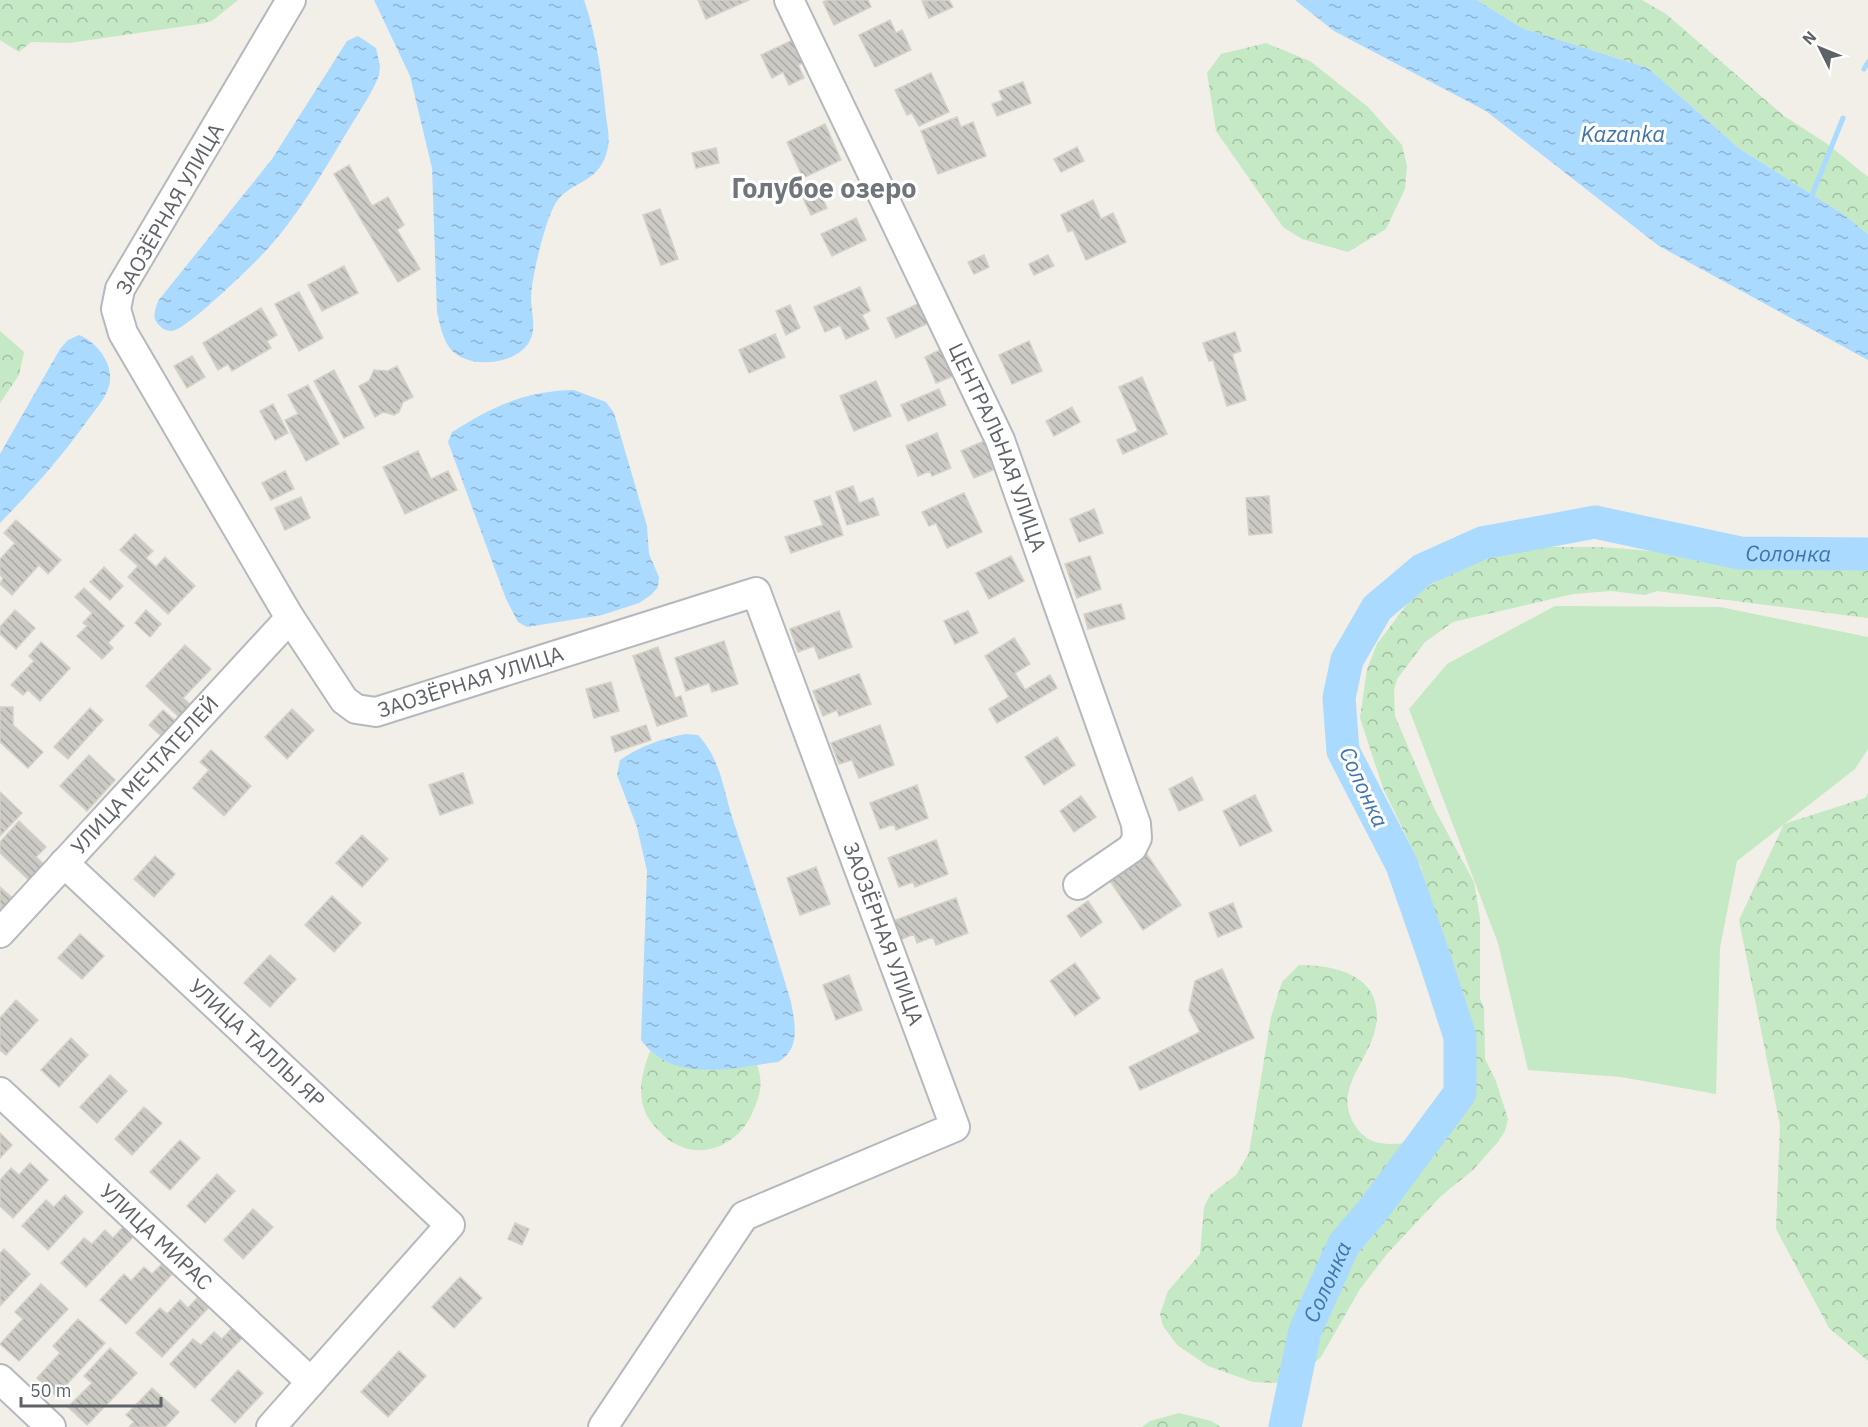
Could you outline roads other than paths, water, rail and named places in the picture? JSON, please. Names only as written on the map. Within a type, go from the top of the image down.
[{"type":"street","name":"ЗАОЗЁРНАЯ УЛИЦА","points":[[291,0],[120,289],[116,309],[123,333],[290,618],[345,700],[356,709],[376,712],[756,592],[955,1127],[744,1216],[603,1427]]},
{"type":"street","name":"ЦЕНТРАЛЬНАЯ УЛИЦА","points":[[789,0],[1000,440],[1136,824],[1137,838],[1132,848],[1078,885]]},
{"type":"street","name":"УЛИЦА МЕЧТАТЕЛЕЙ","points":[[0,933],[290,618]]},
{"type":"street","name":"УЛИЦА ТАЛЛЫ ЯР","points":[[64,863],[450,1225],[311,1382]]},
{"type":"street","name":"УЛИЦА МИРАС","points":[[0,1092],[311,1382]]},
{"type":"street","points":[[0,1379],[51,1427]]},
{"type":"street","points":[[271,1427],[311,1382]]},
{"type":"water","points":[[374,0],[584,0],[603,86],[608,147],[604,159],[593,175],[563,194],[553,209],[544,233],[534,277],[531,298],[533,324],[531,338],[516,355],[492,362],[467,360],[457,355],[449,347],[443,335],[437,312],[432,168],[410,76]]},
{"type":"water","name":"Kazanka","points":[[1295,0],[1477,0],[1522,28],[1648,68],[1740,149],[1843,214],[1868,234],[1868,360],[1659,246],[1486,111],[1334,31]]},
{"type":"water","points":[[358,36],[376,48],[380,66],[379,75],[366,102],[308,195],[273,243],[216,299],[179,328],[172,331],[162,328],[155,317],[158,301],[272,159],[347,41]]},
{"type":"water","points":[[79,335],[92,343],[107,362],[110,378],[107,391],[56,461],[0,523],[0,454],[60,349],[68,340]]},
{"type":"water","points":[[574,390],[606,402],[614,413],[647,526],[649,554],[659,577],[658,587],[639,603],[602,615],[527,627],[518,622],[506,599],[448,442],[452,432],[510,402],[540,393]]},
{"type":"water","points":[[686,734],[698,735],[717,766],[791,1002],[795,1035],[790,1050],[778,1062],[723,1069],[686,1068],[669,1063],[654,1054],[641,1040],[647,871],[637,827],[617,775],[620,760],[627,755],[651,744]]},
{"type":"waterway","points":[[1864,69],[1868,62]]},
{"type":"waterway","points":[[1810,200],[1843,118]]},
{"type":"waterway","name":"Солонка","points":[[1285,1427],[1305,1331],[1344,1244],[1374,1209],[1460,1093],[1460,1037],[1435,960],[1402,865],[1343,751],[1339,698],[1347,660],[1377,608],[1422,570],[1482,543],[1595,522],[1740,553],[1868,554]]},
{"type":"district","name":"Голубое озеро","points":[[824,189]]}]
